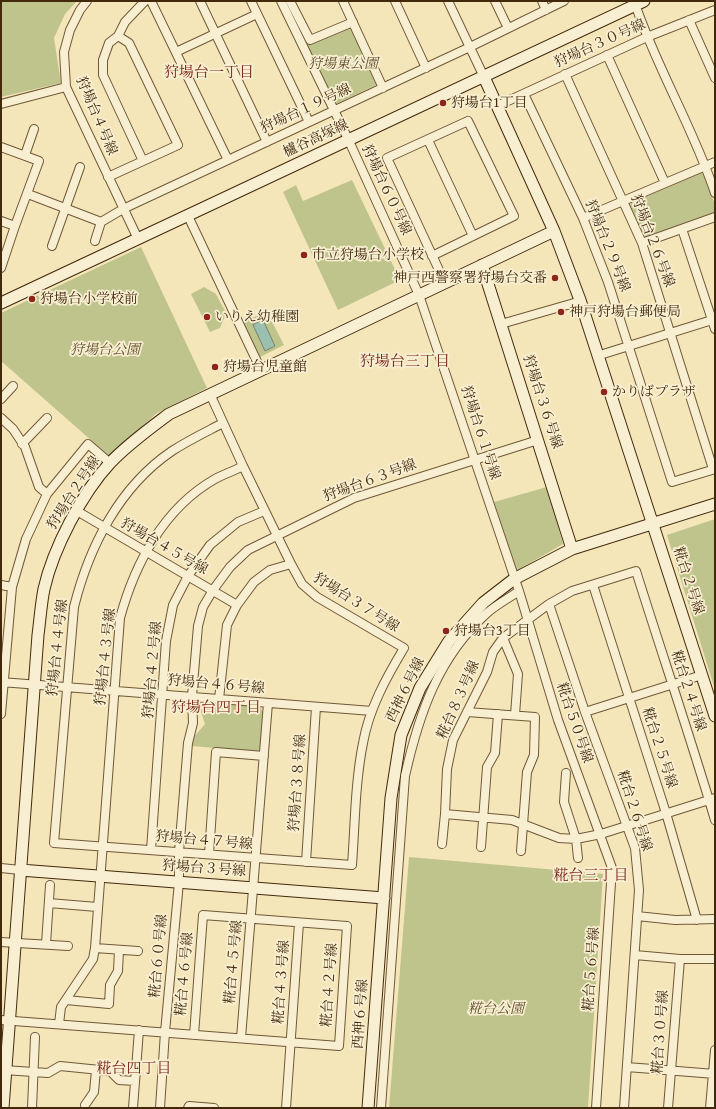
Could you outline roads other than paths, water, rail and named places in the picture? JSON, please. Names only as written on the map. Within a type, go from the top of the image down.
[{"type":"street","name":"狩場台４号線","points":[[87,1],[80,10],[70,30],[64,52],[66,87],[138,239]]},
{"type":"street","points":[[143,161],[103,75],[103,60],[109,43],[118,36],[125,22],[144,1]]},
{"type":"street","points":[[151,1],[228,160]]},
{"type":"street","points":[[200,1],[267,142]]},
{"type":"street","points":[[251,1],[309,122]]},
{"type":"street","name":"狩場台６０号線","points":[[281,1],[349,141],[420,295]]},
{"type":"street","points":[[290,1],[310,40],[353,22]]},
{"type":"street","points":[[343,1],[383,88]]},
{"type":"street","points":[[395,1],[426,68]]},
{"type":"street","points":[[448,1],[484,77]]},
{"type":"street","points":[[495,1],[508,28]]},
{"type":"street","points":[[542,1],[546,10]]},
{"type":"street","name":"狩場台１９号線","points":[[101,222],[123,209],[426,68],[564,1]]},
{"type":"street","points":[[637,2],[647,37],[706,166],[715,193]]},
{"type":"street","name":"櫨谷高塚線","points":[[1,303],[349,141],[637,2]]},
{"type":"street","name":"狩場台３０号線","points":[[497,106],[647,37],[715,10]]},
{"type":"street","points":[[176,52],[257,14]]},
{"type":"street","points":[[690,20],[715,78]]},
{"type":"street","points":[[108,177],[178,145],[129,43],[118,36]]},
{"type":"street","points":[[607,55],[665,184]]},
{"type":"street","name":"狩場台２６号線","points":[[565,74],[642,243],[714,469]]},
{"type":"street","name":"糀台２号線","points":[[484,77],[554,231],[581,301],[600,355],[715,716]]},
{"type":"street","points":[[1,104],[66,87]]},
{"type":"street","name":"狩場台２９号線","points":[[524,94],[583,218],[608,282],[672,482],[714,469]]},
{"type":"street","points":[[432,256],[514,216],[468,121],[387,158],[432,256],[445,283]]},
{"type":"street","points":[[25,156],[34,129]]},
{"type":"street","points":[[428,140],[473,236]]},
{"type":"street","points":[[1,147],[39,161],[1,268]]},
{"type":"street","points":[[583,218],[715,162]]},
{"type":"street","points":[[52,246],[80,168]]},
{"type":"street","points":[[28,194],[101,222],[95,241]]},
{"type":"street","points":[[188,216],[261,370]]},
{"type":"street","points":[[642,243],[715,218]]},
{"type":"street","points":[[1,221],[15,226]]},
{"type":"street","points":[[682,229],[714,320],[715,329]]},
{"type":"street","name":"狩場台２号線","points":[[20,870],[44,589],[58,545],[77,511],[110,463],[135,439],[169,414],[554,231]]},
{"type":"street","name":"狩場台３６号線","points":[[482,265],[572,549]]},
{"type":"street","name":"狩場台６１号線","points":[[420,295],[514,580],[519,591]]},
{"type":"street","points":[[501,324],[581,301]]},
{"type":"street","points":[[600,355],[714,320]]},
{"type":"street","points":[[1,399],[13,386]]},
{"type":"street","name":"狩場台３７号線","points":[[210,394],[264,511],[302,584],[317,597],[404,648],[382,685],[372,711],[363,743],[352,865]]},
{"type":"street","points":[[1,418],[13,429],[22,444],[39,488],[47,494]]},
{"type":"street","points":[[22,444],[47,418]]},
{"type":"street","name":"狩場台４４号線","points":[[54,843],[74,607],[80,580],[91,551],[104,527],[123,498],[148,472],[171,452],[223,423]]},
{"type":"street","name":"狩場台６３号線","points":[[192,696],[198,626],[203,607],[213,590],[230,568],[248,550],[354,498],[538,440]]},
{"type":"street","points":[[1,714],[2,682],[12,587],[26,539],[47,494],[88,444],[110,463]]},
{"type":"street","name":"狩場台４３号線","points":[[59,1024],[61,1007],[93,959],[95,948],[120,618],[127,591],[146,551],[168,519],[194,493],[215,479],[243,466]]},
{"type":"street","name":"西神６号線","points":[[368,1108],[391,798],[401,735],[420,688],[449,641],[483,603],[514,580],[572,549],[715,504]]},
{"type":"street","name":"狩場台４５号線","points":[[77,511],[237,605]]},
{"type":"street","name":"狩場台４２号線","points":[[151,850],[166,642],[173,605],[188,576],[210,545],[238,522],[264,511]]},
{"type":"street","points":[[219,699],[227,625],[237,605],[254,582],[270,570],[291,564]]},
{"type":"street","name":"糀台８３号線","points":[[442,844],[447,769],[454,740],[487,672],[493,652],[503,638],[549,604],[572,591],[636,571]]},
{"type":"street","name":"糀台２４号線","points":[[636,571],[672,684],[712,799],[715,820]]},
{"type":"street","points":[[1,585],[12,587]]},
{"type":"street","name":"糀台２５号線","points":[[593,585],[666,813],[697,920]]},
{"type":"street","points":[[381,1108],[405,776],[413,742],[426,703],[442,666],[458,645],[487,613],[519,591]]},
{"type":"street","name":"糀台５０号線","points":[[519,591],[558,720],[601,834]]},
{"type":"street","name":"糀台２６号線","points":[[549,604],[585,712],[635,848],[638,872],[638,916],[624,1108]]},
{"type":"street","points":[[503,638],[518,674],[515,715]]},
{"type":"street","points":[[585,712],[702,674]]},
{"type":"street","name":"狩場台４６号線","points":[[2,682],[372,711]]},
{"type":"street","name":"糀台６０号線","points":[[160,1108],[165,1032],[179,882],[179,852],[188,743],[194,723],[192,696]]},
{"type":"street","name":"糀台４５号線","points":[[241,1038],[268,703]]},
{"type":"street","name":"狩場台３８号線","points":[[306,862],[316,707]]},
{"type":"street","points":[[467,712],[535,717],[534,755],[527,772],[521,851]]},
{"type":"street","points":[[481,847],[488,767],[494,753],[498,714]]},
{"type":"street","points":[[208,854],[216,752],[264,756]]},
{"type":"street","points":[[566,772],[564,802],[576,840],[578,858]]},
{"type":"street","points":[[445,814],[512,820],[559,838],[576,840],[601,834],[712,799]]},
{"type":"street","name":"糀台５６号線","points":[[596,1108],[612,868],[601,834]]},
{"type":"street","name":"狩場台４７号線","points":[[54,843],[352,865]]},
{"type":"street","points":[[1,868],[20,870],[15,942],[5,1020],[3,1108]]},
{"type":"street","name":"狩場台３号線","points":[[20,870],[384,898]]},
{"type":"street","points":[[46,944],[50,885]]},
{"type":"street","points":[[49,903],[97,907]]},
{"type":"street","name":"糀台４６号線","points":[[194,1035],[203,915],[251,919]]},
{"type":"street","points":[[638,916],[697,920],[715,919]]},
{"type":"street","points":[[251,919],[299,923]]},
{"type":"street","name":"糀台４２号線","points":[[290,1042],[339,1046],[347,926],[299,923]]},
{"type":"street","name":"糀台４３号線","points":[[286,1108],[299,923]]},
{"type":"street","points":[[1,942],[68,946]]},
{"type":"street","points":[[95,948],[138,951]]},
{"type":"street","points":[[66,1000],[109,1004],[110,985],[118,971],[119,950]]},
{"type":"street","points":[[635,955],[680,959],[715,959]]},
{"type":"street","name":"糀台３０号線","points":[[668,1108],[680,959]]},
{"type":"street","points":[[5,1020],[290,1042]]},
{"type":"street","points":[[133,1108],[139,1030]]},
{"type":"street","points":[[32,1108],[32,1072],[35,1037]]},
{"type":"street","points":[[710,1108],[715,1050]]},
{"type":"street","points":[[4,1070],[48,1073],[60,1066],[110,1071],[119,1080],[135,1082]]},
{"type":"street","points":[[627,1067],[714,1074]]},
{"type":"street","points":[[85,1105],[94,1092],[96,1070]]},
{"type":"street","points":[[188,1108],[189,1106],[214,1108]]},
{"type":"place","name":"狩場台1丁目","points":[[443,103]]},
{"type":"place","name":"市立狩場台小学校","points":[[304,255]]},
{"type":"place","name":"神戸西警察署狩場台交番","points":[[555,278]]},
{"type":"place","name":"狩場台小学校前","points":[[32,299]]},
{"type":"place","name":"神戸狩場台郵便局","points":[[561,312]]},
{"type":"place","name":"いりえ幼稚園","points":[[207,317]]},
{"type":"place","name":"狩場台児童館","points":[[215,367]]},
{"type":"place","name":"かりばプラザ","points":[[604,392]]},
{"type":"place","name":"狩場台3丁目","points":[[446,631]]},
{"type":"district","name":"狩場台一丁目","points":[[209,73]]},
{"type":"district","name":"狩場台三丁目","points":[[405,362]]},
{"type":"district","name":"狩場台四丁目","points":[[216,708]]},
{"type":"district","name":"糀台三丁目","points":[[591,876]]},
{"type":"district","name":"糀台四丁目","points":[[134,1069]]},
{"type":"park label","name":"狩場東公園","points":[[343,64]]},
{"type":"park label","name":"狩場台公園","points":[[105,350]]},
{"type":"park label","name":"糀台公園","points":[[496,1009]]}]
